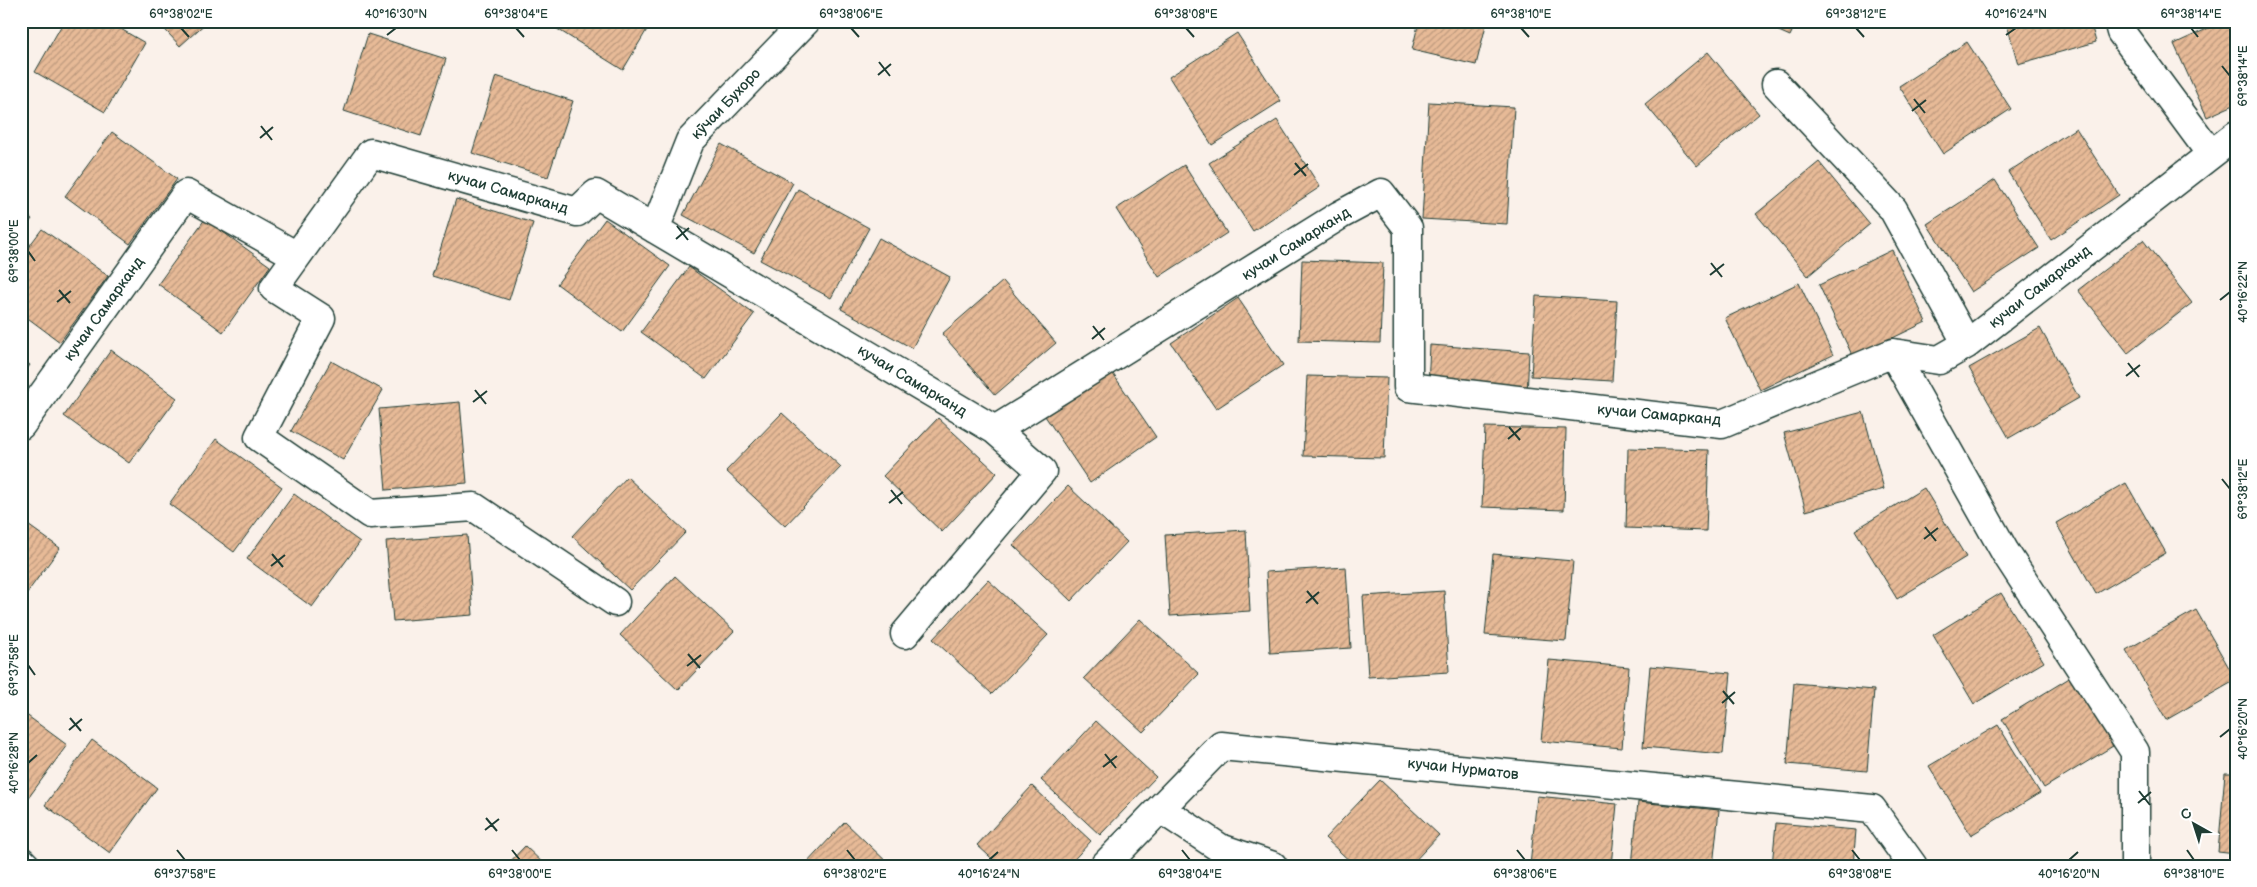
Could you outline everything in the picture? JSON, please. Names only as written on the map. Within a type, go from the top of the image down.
[{"type":"street","name":"кӯчаи Бухоро","points":[[655,229],[690,141],[806,21]]},
{"type":"street","points":[[2118,21],[2121,32],[2211,154]]},
{"type":"street","points":[[1776,84],[1893,209],[1967,344]]},
{"type":"street","name":"кучаи Самарканд","points":[[615,602],[474,507],[370,514],[259,438],[321,318],[274,288],[371,153],[577,212],[596,194],[995,430],[1340,216],[1381,193],[1408,228],[1408,387],[1722,424],[1893,353],[1939,360],[1967,344],[2236,135]]},
{"type":"street","name":"кучаи Самарканд","points":[[21,425],[186,194],[297,256]]},
{"type":"street","points":[[1893,353],[2005,552],[2135,752],[2135,866]]},
{"type":"street","points":[[905,634],[1042,471],[995,430]]},
{"type":"street","name":"кучаи Нурматов","points":[[1104,866],[1221,746],[1872,809],[1913,866]]},
{"type":"street","points":[[1161,809],[1220,848],[1274,866]]},
{"type":"street","points":[[21,861],[26,866]]},
{"type":"building","points":[[64,21],[107,21],[145,43],[105,112],[35,72]]},
{"type":"building","points":[[157,21],[208,21],[180,46]]},
{"type":"building","points":[[558,21],[652,21],[623,70],[554,27]]},
{"type":"building","points":[[1419,21],[1487,21],[1476,65],[1412,50]]},
{"type":"building","points":[[1756,21],[1797,21],[1790,36]]},
{"type":"building","points":[[2006,21],[2090,21],[2096,42],[2018,64]]},
{"type":"building","points":[[2224,21],[2236,21],[2236,104],[2207,117],[2174,44]]},
{"type":"building","points":[[1237,33],[1281,101],[1212,145],[1169,77]]},
{"type":"building","points":[[368,34],[446,59],[421,136],[344,111]]},
{"type":"building","points":[[1967,42],[2011,109],[1943,154],[1899,86]]},
{"type":"building","points":[[1708,52],[1759,114],[1697,166],[1645,104]]},
{"type":"building","points":[[496,76],[573,101],[548,177],[472,153]]},
{"type":"building","points":[[1429,102],[1514,107],[1507,224],[1422,219]]},
{"type":"building","points":[[1277,120],[1320,187],[1253,231],[1209,163]]},
{"type":"building","points":[[2076,128],[2119,195],[2051,240],[2008,172]]},
{"type":"building","points":[[112,132],[177,179],[130,244],[65,196]]},
{"type":"building","points":[[721,144],[793,183],[754,253],[683,215]]},
{"type":"building","points":[[1819,162],[1870,224],[1808,276],[1756,214]]},
{"type":"building","points":[[1184,165],[1227,233],[1159,277],[1116,209]]},
{"type":"building","points":[[1995,180],[2039,248],[1971,292],[1927,224]]},
{"type":"building","points":[[798,189],[869,228],[831,298],[760,260]]},
{"type":"building","points":[[456,199],[533,223],[509,300],[432,276]]},
{"type":"building","points":[[21,211],[32,219],[21,233]]},
{"type":"building","points":[[205,219],[270,266],[223,332],[158,284]]},
{"type":"building","points":[[605,219],[670,266],[622,332],[557,284]]},
{"type":"building","points":[[42,229],[108,276],[60,342],[21,313],[21,257]]},
{"type":"building","points":[[879,238],[950,277],[912,348],[841,309]]},
{"type":"building","points":[[2143,240],[2192,303],[2128,353],[2078,290]]},
{"type":"building","points":[[1892,250],[1926,322],[1853,357],[1819,285]]},
{"type":"building","points":[[1302,260],[1383,263],[1380,343],[1299,341]]},
{"type":"building","points":[[689,267],[754,314],[706,379],[641,332]]},
{"type":"building","points":[[1003,281],[1056,343],[995,395],[942,334]]},
{"type":"building","points":[[1799,283],[1833,355],[1760,390],[1725,318]]},
{"type":"building","points":[[1536,296],[1617,301],[1612,381],[1531,376]]},
{"type":"building","points":[[1238,298],[1283,365],[1216,409],[1171,343]]},
{"type":"building","points":[[2040,328],[2079,398],[2009,438],[1969,368]]},
{"type":"building","points":[[1430,345],[1529,352],[1527,397],[1428,386]]},
{"type":"building","points":[[111,350],[177,398],[129,463],[64,416]]},
{"type":"building","points":[[21,358],[30,365],[21,377]]},
{"type":"building","points":[[331,361],[383,390],[343,460],[291,431]]},
{"type":"building","points":[[1111,371],[1156,437],[1090,483],[1045,416]]},
{"type":"building","points":[[1307,376],[1387,378],[1384,458],[1303,456]]},
{"type":"building","points":[[460,402],[467,483],[386,490],[379,409]]},
{"type":"building","points":[[1863,412],[1884,489],[1806,511],[1784,433]]},
{"type":"building","points":[[782,413],[841,467],[785,526],[726,471]]},
{"type":"building","points":[[938,418],[997,473],[942,532],[883,476]]},
{"type":"building","points":[[1485,427],[1566,429],[1564,510],[1482,507]]},
{"type":"building","points":[[216,439],[282,487],[234,552],[169,504]]},
{"type":"building","points":[[1628,448],[1709,450],[1706,531],[1626,528]]},
{"type":"building","points":[[627,477],[686,532],[630,590],[572,536]]},
{"type":"building","points":[[2126,483],[2166,553],[2096,594],[2056,523]]},
{"type":"building","points":[[1068,486],[1127,542],[1071,601],[1013,545]]},
{"type":"building","points":[[1924,488],[1966,557],[1897,599],[1855,530]]},
{"type":"building","points":[[294,494],[360,542],[312,607],[247,559]]},
{"type":"building","points":[[21,520],[60,548],[21,601]]},
{"type":"building","points":[[1246,530],[1250,611],[1170,616],[1165,535]]},
{"type":"building","points":[[467,535],[473,615],[393,621],[386,541]]},
{"type":"building","points":[[1493,554],[1573,561],[1566,641],[1485,635]]},
{"type":"building","points":[[1346,567],[1351,648],[1270,653],[1266,572]]},
{"type":"building","points":[[675,576],[734,631],[678,690],[620,635]]},
{"type":"building","points":[[988,580],[1048,635],[992,694],[933,639]]},
{"type":"building","points":[[1444,591],[1449,672],[1368,677],[1363,596]]},
{"type":"building","points":[[2001,593],[2044,662],[1974,704],[1933,635]]},
{"type":"building","points":[[2196,610],[2236,680],[2166,720],[2126,650]]},
{"type":"building","points":[[1140,619],[1199,674],[1143,732],[1084,678]]},
{"type":"building","points":[[1549,660],[1629,667],[1622,748],[1541,741]]},
{"type":"building","points":[[1650,666],[1731,673],[1723,754],[1643,747]]},
{"type":"building","points":[[2071,677],[2113,746],[2044,788],[2002,719]]},
{"type":"building","points":[[1794,683],[1874,690],[1867,771],[1787,764]]},
{"type":"building","points":[[21,711],[67,745],[21,808]]},
{"type":"building","points":[[1096,721],[1156,777],[1100,835],[1041,780]]},
{"type":"building","points":[[1998,725],[2040,793],[1971,835],[1929,766]]},
{"type":"building","points":[[92,740],[157,788],[110,853],[45,805]]},
{"type":"building","points":[[2225,773],[2236,773],[2236,854],[2218,852]]},
{"type":"building","points":[[1380,780],[1439,835],[1410,866],[1355,866],[1325,838]]},
{"type":"building","points":[[1032,786],[1091,841],[1068,866],[1000,866],[977,845]]},
{"type":"building","points":[[1537,796],[1617,804],[1611,866],[1530,866]]},
{"type":"building","points":[[1638,802],[1719,810],[1713,866],[1632,866]]},
{"type":"building","points":[[845,822],[891,866],[804,866]]},
{"type":"building","points":[[1776,823],[1856,830],[1853,866],[1772,866]]},
{"type":"building","points":[[525,846],[546,866],[506,866]]}]
